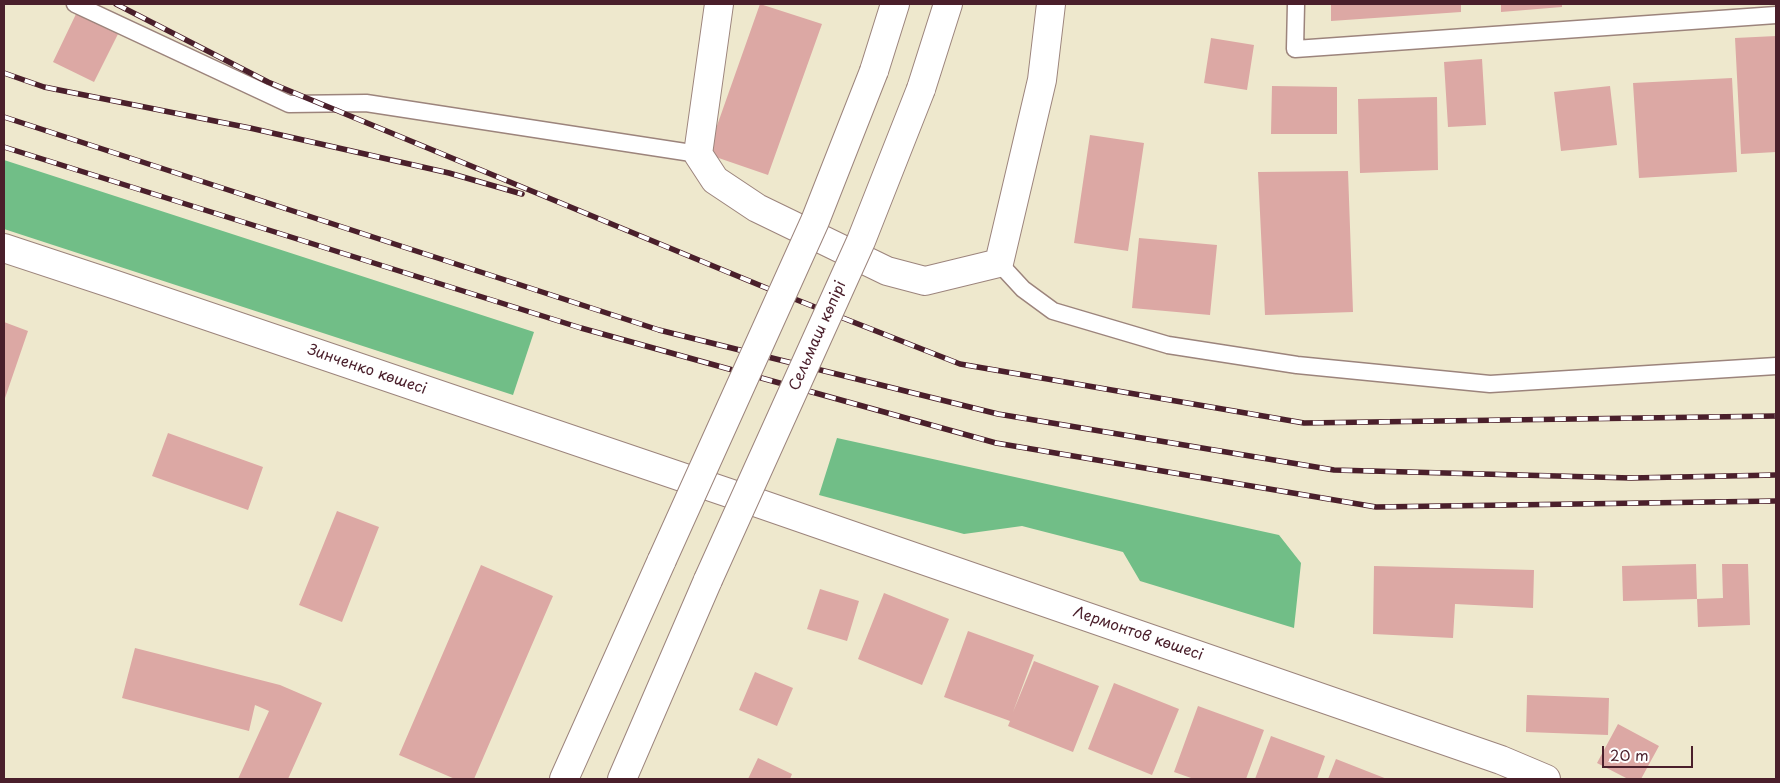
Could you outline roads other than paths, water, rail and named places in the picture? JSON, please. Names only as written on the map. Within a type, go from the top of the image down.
[{"type":"street","points":[[719,4],[698,154],[715,180],[756,208],[887,272],[926,282],[999,263],[1042,80],[1051,4]]},
{"type":"street","points":[[564,779],[815,221],[874,71],[895,4]]},
{"type":"street","name":"Сельмаш көпірі","points":[[622,779],[708,580],[862,240],[921,88],[948,4]]},
{"type":"street","name":"Зинченко көшесі","points":[[4,248],[729,493]]},
{"type":"street","name":"Лермонтов көшесі","points":[[729,493],[1502,760],[1546,779]]},
{"type":"lane","points":[[75,4],[289,104],[366,103],[698,154]]},
{"type":"lane","points":[[1296,4],[1295,49],[1776,15]]},
{"type":"lane","points":[[999,263],[1023,289],[1053,310],[1168,344],[1297,365],[1490,384],[1776,366]]},
{"type":"railway","points":[[116,4],[268,82],[764,287],[960,364],[1304,423],[1776,416]]},
{"type":"railway","points":[[4,73],[44,87],[250,128],[449,173],[522,194]]},
{"type":"railway","points":[[4,117],[659,330],[998,414],[1334,470],[1631,478],[1776,475]]},
{"type":"railway","points":[[4,147],[581,328],[996,443],[1376,507],[1776,501]]}]
